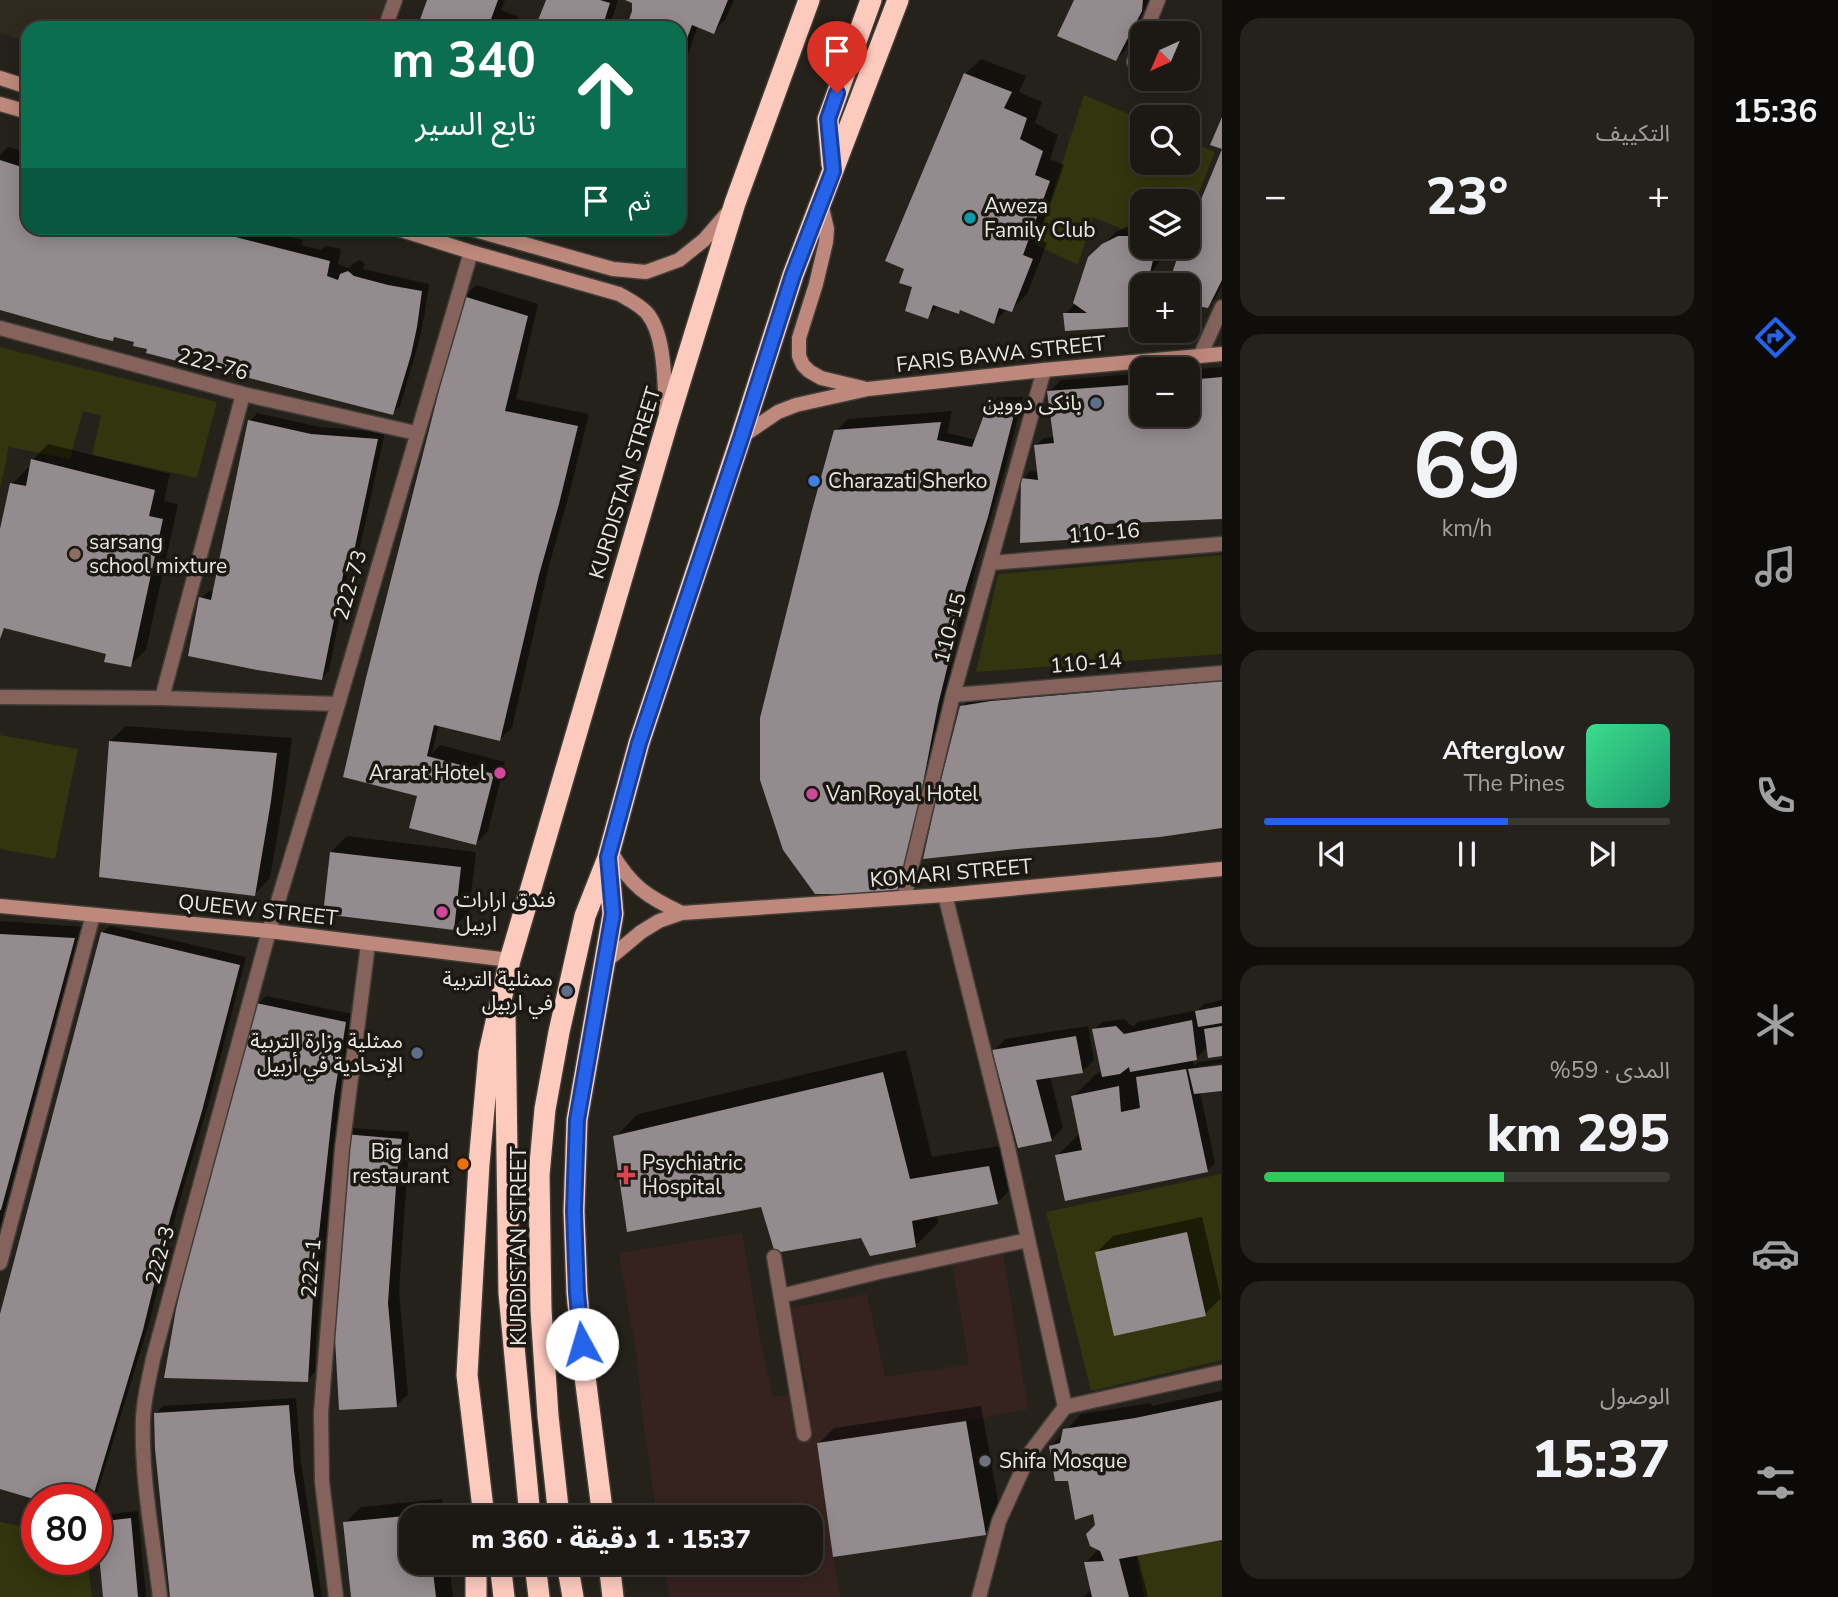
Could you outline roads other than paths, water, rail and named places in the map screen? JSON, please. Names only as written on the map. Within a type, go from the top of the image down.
[{"type":"highway","name":"KURDISTAN STREET","points":[[482,1505],[467,1375],[479,1164],[489,1053],[510,960],[667,424],[736,203],[809,0]]},
{"type":"highway","points":[[833,171],[828,119],[871,0]]},
{"type":"highway","name":"KURDISTAN STREET","points":[[558,1505],[541,1310],[539,1175],[545,1109],[584,916],[609,854],[639,743],[793,275],[898,0]]},
{"type":"highway","name":"KURDISTAN STREET","points":[[601,1505],[584,1370],[577,1293],[574,1211],[577,1120],[613,914],[609,854]]},
{"type":"highway","name":"KURDISTAN STREET","points":[[504,985],[509,1293],[529,1505]]},
{"type":"highway","points":[[477,1464],[477,1505]]},
{"type":"highway","points":[[477,1464],[490,1505]]},
{"type":"highway","points":[[476,1575],[476,1597]]},
{"type":"highway","points":[[492,1575],[495,1597]]},
{"type":"highway","points":[[501,1575],[504,1597]]},
{"type":"highway","points":[[536,1575],[539,1597]]},
{"type":"highway","points":[[569,1575],[573,1597]]},
{"type":"highway","points":[[610,1575],[613,1597]]},
{"type":"street","points":[[388,21],[395,0]]},
{"type":"street","points":[[1150,21],[1158,0]]},
{"type":"street","points":[[0,78],[21,85]]},
{"type":"street","points":[[0,104],[21,110]]},
{"type":"street","points":[[493,235],[613,269],[646,272],[679,260],[704,240],[736,203]]},
{"type":"street","name":"FARIS BAWA STREET","points":[[821,203],[827,229],[826,242],[799,338],[799,356],[809,371],[821,378],[868,389]]},
{"type":"street","points":[[418,235],[619,294],[647,313],[661,351],[667,424]]},
{"type":"street","points":[[471,251],[472,235]]},
{"type":"street","name":"222-73","points":[[269,931],[471,251]]},
{"type":"street","points":[[1199,356],[1222,307]]},
{"type":"street","name":"222-76","points":[[0,328],[243,394],[416,433]]},
{"type":"street","name":"FARIS BAWA STREET","points":[[741,438],[778,412],[796,405],[868,389],[1222,354]]},
{"type":"street","name":"110-15","points":[[904,898],[953,695],[1044,370]]},
{"type":"street","points":[[162,698],[243,394]]},
{"type":"street","name":"110-16","points":[[989,563],[1222,544]]},
{"type":"street","name":"110-14","points":[[953,695],[1222,673]]},
{"type":"street","points":[[0,697],[162,698],[338,704]]},
{"type":"street","name":"KOMARI STREET","points":[[609,854],[637,887],[654,901],[682,913]]},
{"type":"street","name":"KOMARI STREET","points":[[605,962],[641,932],[659,921],[682,913],[945,895],[1222,869]]},
{"type":"street","points":[[945,895],[1008,1147],[1065,1406]]},
{"type":"street","name":"QUEEW STREET","points":[[0,906],[269,931],[510,960]]},
{"type":"street","points":[[0,1263],[93,915]]},
{"type":"street","name":"222-3","points":[[160,1597],[144,1453],[147,1387],[269,931]]},
{"type":"street","name":"222-1","points":[[336,1597],[322,1482],[321,1413],[342,1149],[368,944]]},
{"type":"street","points":[[781,1296],[1028,1240]]},
{"type":"street","points":[[774,1257],[804,1434]]},
{"type":"street","points":[[979,1597],[999,1521],[1030,1452],[1065,1406],[1222,1372]]},
{"type":"place","name":"Aweza Family Club","points":[[970,218]]},
{"type":"place","name":"بانکی دووین","points":[[1096,403]]},
{"type":"place","name":"Charazati Sherko","points":[[814,481]]},
{"type":"place","name":"sarsang school mixture","points":[[75,554]]},
{"type":"place","name":"Ararat Hotel","points":[[500,773]]},
{"type":"place","name":"Van Royal Hotel","points":[[812,794]]},
{"type":"place","name":"فندق ارارات اربيل","points":[[442,912]]},
{"type":"place","name":"ممثلية التربية في اربيل","points":[[567,991]]},
{"type":"place","name":"ممثلية وزارة التربية الإتحادية في أربيل","points":[[417,1053]]},
{"type":"place","name":"Big land restaurant","points":[[463,1164]]},
{"type":"place","name":"Psychiatric Hospital","points":[[626,1175]]},
{"type":"place","name":"Shifa Mosque","points":[[985,1461]]}]
